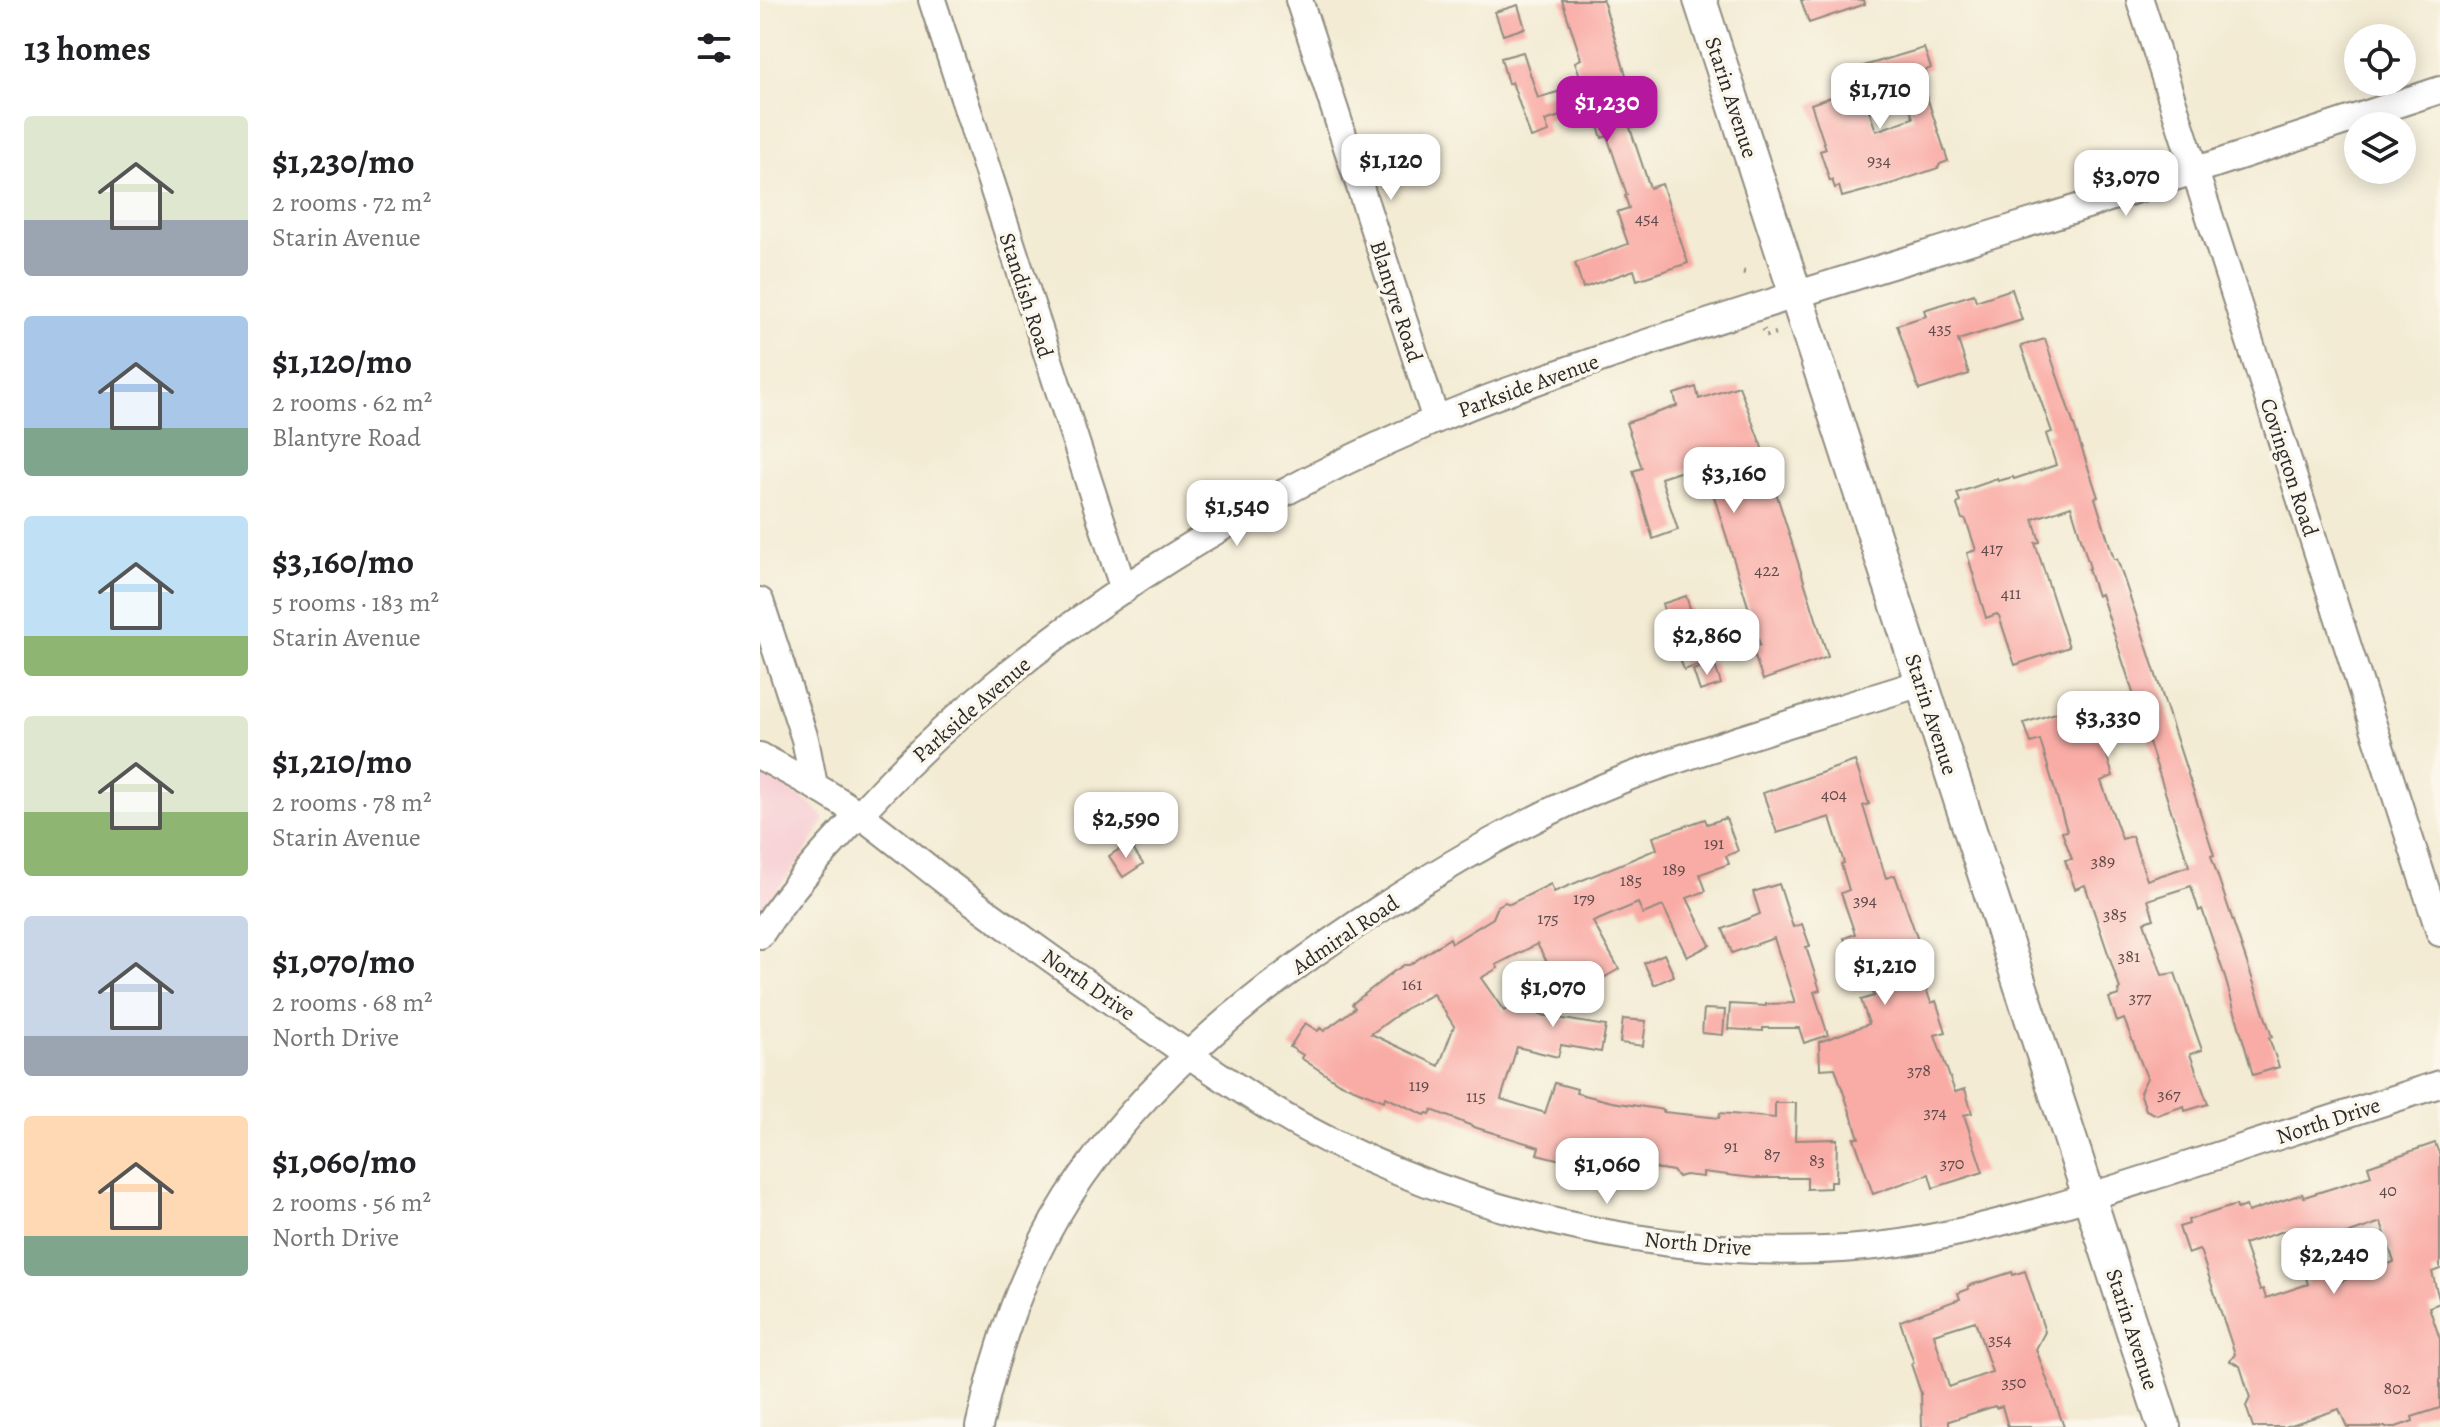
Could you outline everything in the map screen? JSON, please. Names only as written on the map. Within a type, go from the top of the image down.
[{"type":"street","name":"Standish Road","points":[[932,0],[1124,590]]},
{"type":"street","name":"Blantyre Road","points":[[1299,0],[1436,420]]},
{"type":"street","name":"Starin Avenue","points":[[1700,0],[2164,1427]]},
{"type":"street","name":"Covington Road","points":[[2140,0],[2440,933]]},
{"type":"street","name":"Parkside Avenue","points":[[760,935],[812,864],[859,814],[947,726],[1033,655],[1124,590],[1281,494],[1334,467],[1436,420],[1539,380],[1795,295],[2440,90]]},
{"type":"street","points":[[760,601],[805,739],[814,785]]},
{"type":"street","name":"Admiral Road","points":[[979,1427],[992,1368],[1011,1311],[1036,1255],[1068,1198],[1105,1145],[1188,1054],[1285,974],[1424,880],[1502,836],[1629,777],[1724,743],[1921,683]]},
{"type":"street","points":[[760,756],[814,785]]},
{"type":"street","name":"North Drive","points":[[814,785],[859,814],[970,900],[1188,1054],[1305,1130],[1377,1165],[1451,1191],[1527,1214],[1636,1237],[1708,1246],[1780,1250],[1899,1243],[2050,1211],[2440,1084]]},
{"type":"path","points":[[1766,336],[1778,333]]},
{"type":"shaded area","points":[[760,770],[813,806],[825,819],[802,857],[760,913]]},
{"type":"building","points":[[1562,0],[1603,0],[1641,124],[1630,128],[1650,188],[1662,184],[1688,263],[1637,280],[1634,270],[1583,288],[1575,263],[1628,244],[1617,212],[1629,208],[1627,195],[1607,136],[1602,138],[1591,106],[1545,121],[1549,132],[1531,138],[1512,82],[1508,84],[1501,58],[1523,52],[1538,98],[1583,84],[1575,62],[1581,59]]},
{"type":"building","points":[[1801,0],[1864,0],[1865,4],[1809,23]]},
{"type":"building","points":[[1518,5],[1525,28],[1503,35],[1495,12]]},
{"type":"building","points":[[1924,48],[1931,68],[1919,73],[1948,161],[1938,168],[1894,183],[1842,197],[1839,186],[1835,188],[1830,181],[1820,151],[1826,149],[1811,104],[1861,87],[1876,131],[1913,118],[1900,79],[1864,90],[1857,68]]},
{"type":"building","points":[[2012,289],[2022,320],[1958,340],[1969,374],[1919,390],[1897,325],[1926,316],[1924,310],[1974,294],[1976,301]]},
{"type":"building","points":[[2045,339],[2098,497],[2095,498],[2114,559],[2117,559],[2142,632],[2214,855],[2211,856],[2272,1037],[2269,1038],[2279,1067],[2253,1075],[2224,974],[2191,886],[2148,900],[2154,919],[2144,922],[2162,975],[2175,973],[2202,1050],[2190,1054],[2208,1104],[2185,1111],[2184,1106],[2157,1115],[2146,1110],[2140,1092],[2147,1078],[2124,1019],[2117,1022],[2109,998],[2119,995],[2120,989],[2085,885],[2075,889],[2065,860],[2072,859],[2062,832],[2067,831],[2040,740],[2031,743],[2024,723],[2090,702],[2113,776],[2101,781],[2122,839],[2132,836],[2147,880],[2189,866],[2101,594],[2097,596],[2088,569],[2071,506],[2033,519],[2040,542],[2035,543],[2069,647],[2015,665],[1999,616],[1986,618],[1967,553],[1976,550],[1966,520],[1962,519],[1957,505],[1960,501],[1957,493],[1997,479],[2014,479],[2056,465],[2046,434],[2052,432],[2021,346]]},
{"type":"building","points":[[1739,386],[1761,445],[1828,657],[1763,680],[1752,648],[1760,645],[1704,464],[1661,478],[1678,530],[1653,539],[1633,471],[1642,468],[1626,423],[1677,406],[1674,394],[1696,387],[1699,399]]},
{"type":"building","points":[[1686,596],[1707,662],[1684,670],[1662,604]]},
{"type":"building","points":[[1714,662],[1721,684],[1700,691],[1693,670]]},
{"type":"building","points":[[1855,761],[1869,804],[1863,806],[1886,878],[1895,875],[1920,946],[1912,948],[1931,1003],[1936,1001],[1946,1032],[1935,1035],[1955,1092],[1965,1089],[1972,1113],[1964,1115],[1983,1172],[1933,1188],[1929,1174],[1873,1194],[1854,1138],[1859,1138],[1835,1068],[1820,1069],[1819,1042],[1869,1024],[1861,1000],[1874,996],[1860,954],[1851,957],[1844,938],[1855,934],[1841,893],[1849,890],[1841,864],[1844,863],[1830,817],[1777,833],[1763,793]]},
{"type":"building","points":[[1726,818],[1738,851],[1726,856],[1729,864],[1700,874],[1706,891],[1687,898],[1710,945],[1687,957],[1663,906],[1643,914],[1638,903],[1593,922],[1619,969],[1540,1015],[1606,1026],[1601,1052],[1561,1045],[1558,1057],[1517,1047],[1501,1099],[1545,1113],[1555,1083],[1577,1089],[1576,1093],[1612,1102],[1719,1118],[1720,1113],[1775,1118],[1775,1103],[1796,1103],[1795,1140],[1837,1139],[1836,1182],[1830,1182],[1830,1188],[1807,1189],[1807,1178],[1754,1178],[1703,1172],[1703,1177],[1678,1177],[1673,1171],[1611,1161],[1608,1171],[1537,1154],[1539,1147],[1432,1110],[1425,1115],[1385,1097],[1384,1101],[1339,1083],[1290,1047],[1305,1023],[1324,1031],[1355,1008],[1352,1004],[1393,972],[1450,938],[1452,943],[1493,918],[1498,906],[1505,902],[1510,904],[1551,884],[1554,892],[1657,849],[1653,837],[1705,819],[1707,824]],"holes":[[[1537,944],[1557,980],[1504,1011],[1481,978],[1498,968],[1496,965]],[[1433,994],[1454,1026],[1439,1066],[1371,1034],[1408,1007]]]},
{"type":"building","points":[[1129,843],[1143,864],[1123,877],[1109,856]]},
{"type":"building","points":[[1779,884],[1793,927],[1802,924],[1810,946],[1806,947],[1820,990],[1814,992],[1828,1035],[1804,1043],[1799,1028],[1763,1028],[1763,1031],[1728,1029],[1730,1004],[1766,1006],[1795,1003],[1774,938],[1732,953],[1723,929],[1760,914],[1753,892]]},
{"type":"building","points":[[1664,954],[1674,976],[1654,985],[1644,963]]},
{"type":"building","points":[[1704,1009],[1725,1010],[1723,1035],[1702,1033]]},
{"type":"building","points":[[1623,1019],[1646,1021],[1643,1046],[1620,1043]]},
{"type":"building","points":[[2435,1143],[2440,1156],[2440,1269],[2432,1272],[2440,1303],[2429,1307],[2440,1339],[2440,1408],[2412,1417],[2413,1421],[2396,1427],[2347,1427],[2339,1409],[2285,1427],[2253,1427],[2246,1406],[2250,1398],[2240,1366],[2230,1361],[2235,1354],[2201,1253],[2199,1250],[2188,1254],[2179,1227],[2189,1224],[2188,1220],[2236,1205],[2237,1209],[2246,1206],[2248,1212],[2371,1176],[2368,1166]],"holes":[[[2381,1222],[2394,1262],[2334,1284],[2321,1243]],[[2290,1229],[2308,1284],[2266,1298],[2263,1289],[2260,1290],[2244,1244]]]},
{"type":"building","points":[[2025,1271],[2045,1332],[2036,1349],[2064,1427],[2008,1427],[2002,1406],[1995,1406],[1949,1421],[1949,1427],[1922,1427],[1921,1393],[1900,1321],[1960,1299],[1958,1293],[1969,1289],[1968,1286],[2012,1272],[2013,1275]],"holes":[[[1975,1321],[1992,1372],[1949,1387],[1934,1334]]]}]
